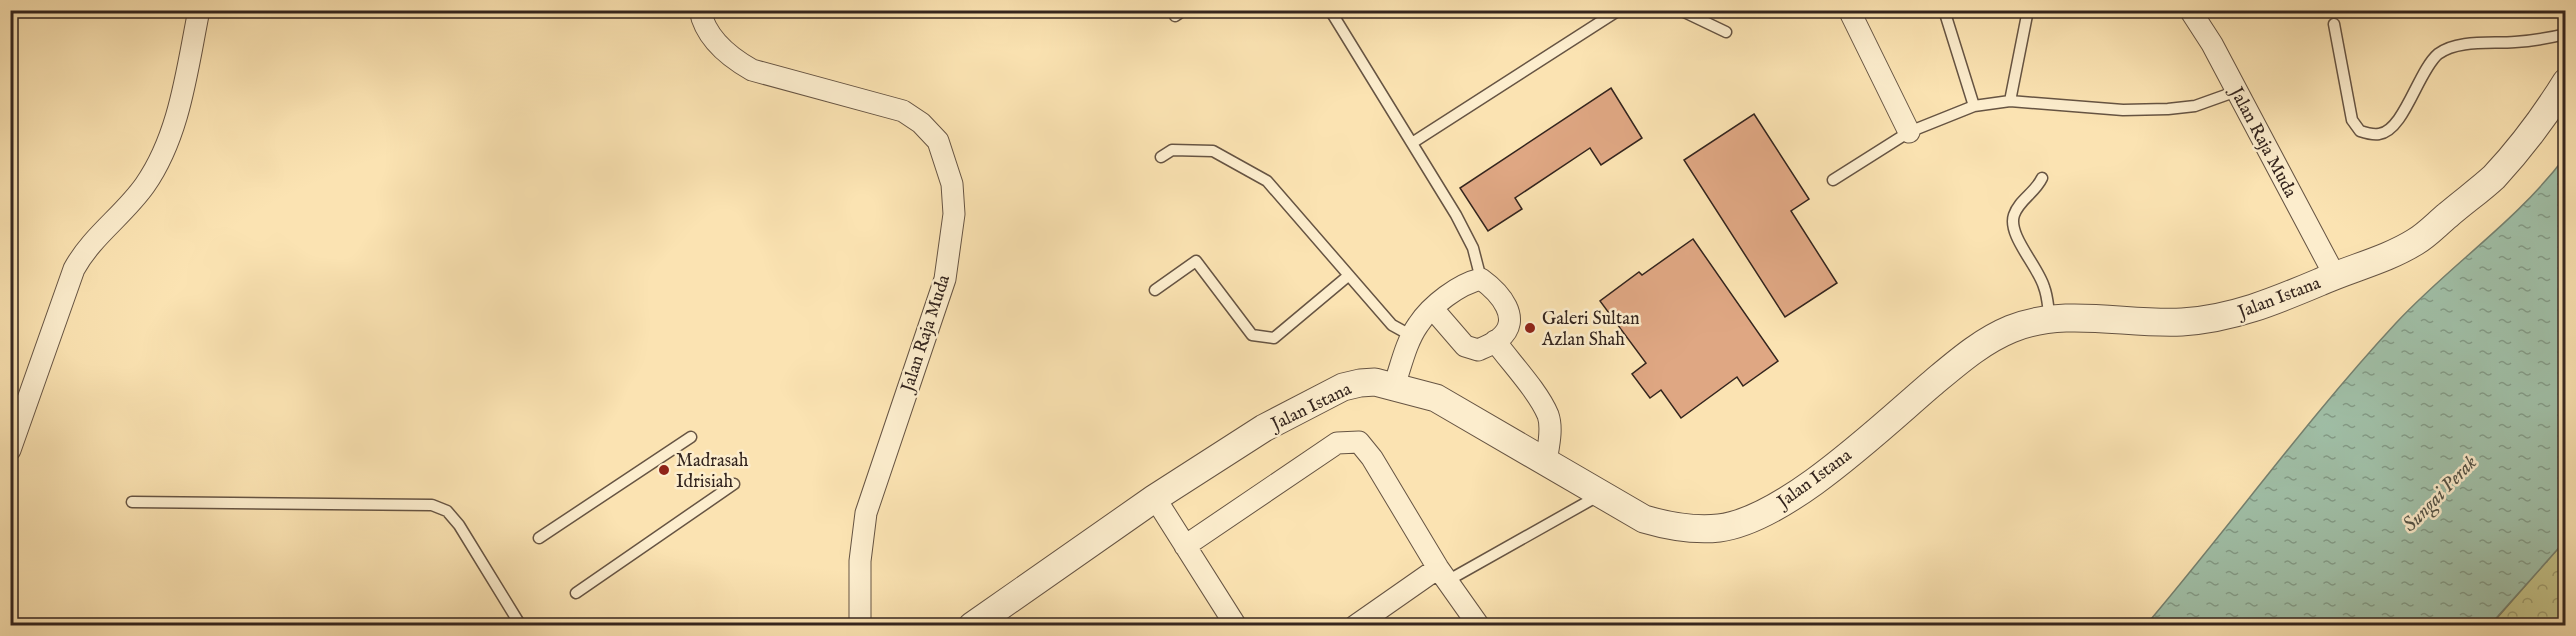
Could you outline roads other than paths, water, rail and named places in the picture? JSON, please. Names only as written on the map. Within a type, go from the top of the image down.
[{"type":"street","points":[[10,450],[74,269],[84,250],[144,187],[162,158],[177,112],[200,10]]},
{"type":"street","name":"Jalan Raja Muda","points":[[700,10],[709,33],[734,60],[752,70],[903,111],[921,123],[938,141],[952,184],[954,214],[945,279],[866,513],[860,561],[860,626]]},
{"type":"street","name":"Jalan Raja Muda","points":[[2190,10],[2212,44],[2335,276]]},
{"type":"street","points":[[1851,11],[1909,132]]},
{"type":"street","name":"Jalan Istana","points":[[972,626],[1155,498],[1264,428],[1343,387],[1374,382],[1436,398],[1644,519],[1668,526],[1719,528],[1748,520],[1784,502],[1817,479],[1976,347],[2009,330],[2039,320],[2106,319],[2180,322],[2221,318],[2264,306],[2374,262],[2415,242],[2493,177],[2544,117],[2565,82]]},
{"type":"street","points":[[1394,386],[1418,324],[1433,309],[1466,282],[1481,279],[1494,288],[1509,311],[1510,325],[1501,338],[1479,350],[1465,346],[1433,309]]},
{"type":"street","points":[[1495,341],[1549,416],[1550,432],[1546,462]]},
{"type":"street","points":[[1185,546],[1337,443],[1359,442],[1372,458],[1443,575],[1479,626]]},
{"type":"street","points":[[1155,498],[1236,626]]},
{"type":"street","points":[[1355,626],[1443,575]]},
{"type":"lane","points":[[1330,10],[1456,215],[1473,248],[1481,279]]},
{"type":"lane","points":[[1412,142],[1619,10]]},
{"type":"lane","points":[[1680,10],[1726,32]]},
{"type":"lane","points":[[1944,10],[1974,106]]},
{"type":"lane","points":[[2010,101],[2028,10]]},
{"type":"lane","points":[[2334,24],[2352,120],[2360,131],[2377,135],[2384,133],[2397,122],[2427,68],[2439,54],[2453,48],[2474,44],[2515,42],[2565,34]]},
{"type":"lane","points":[[1833,180],[1909,132],[1974,106],[2010,101],[2123,110],[2168,108],[2195,106],[2237,91]]},
{"type":"lane","points":[[1161,157],[1172,150],[1212,151],[1267,181],[1392,325],[1412,336]]},
{"type":"lane","points":[[2042,178],[2037,189],[2018,207],[2013,217],[2012,228],[2044,287],[2050,320]]},
{"type":"lane","points":[[1155,290],[1196,261],[1252,335],[1274,338],[1348,276]]},
{"type":"lane","points":[[539,538],[691,437]]},
{"type":"lane","points":[[576,593],[735,484]]},
{"type":"lane","points":[[1443,575],[1600,494]]},
{"type":"lane","points":[[132,502],[432,505],[447,511],[459,525],[521,626]]},
{"type":"water","name":"Sungai Perak","points":[[2565,157],[2565,541],[2490,625],[2146,625],[2363,359],[2417,302],[2526,202]]},
{"type":"place","name":"Galeri Sultan Azlan Shah","points":[[1530,328]]},
{"type":"place","name":"Madrasah Idrisiah","points":[[664,470]]}]
